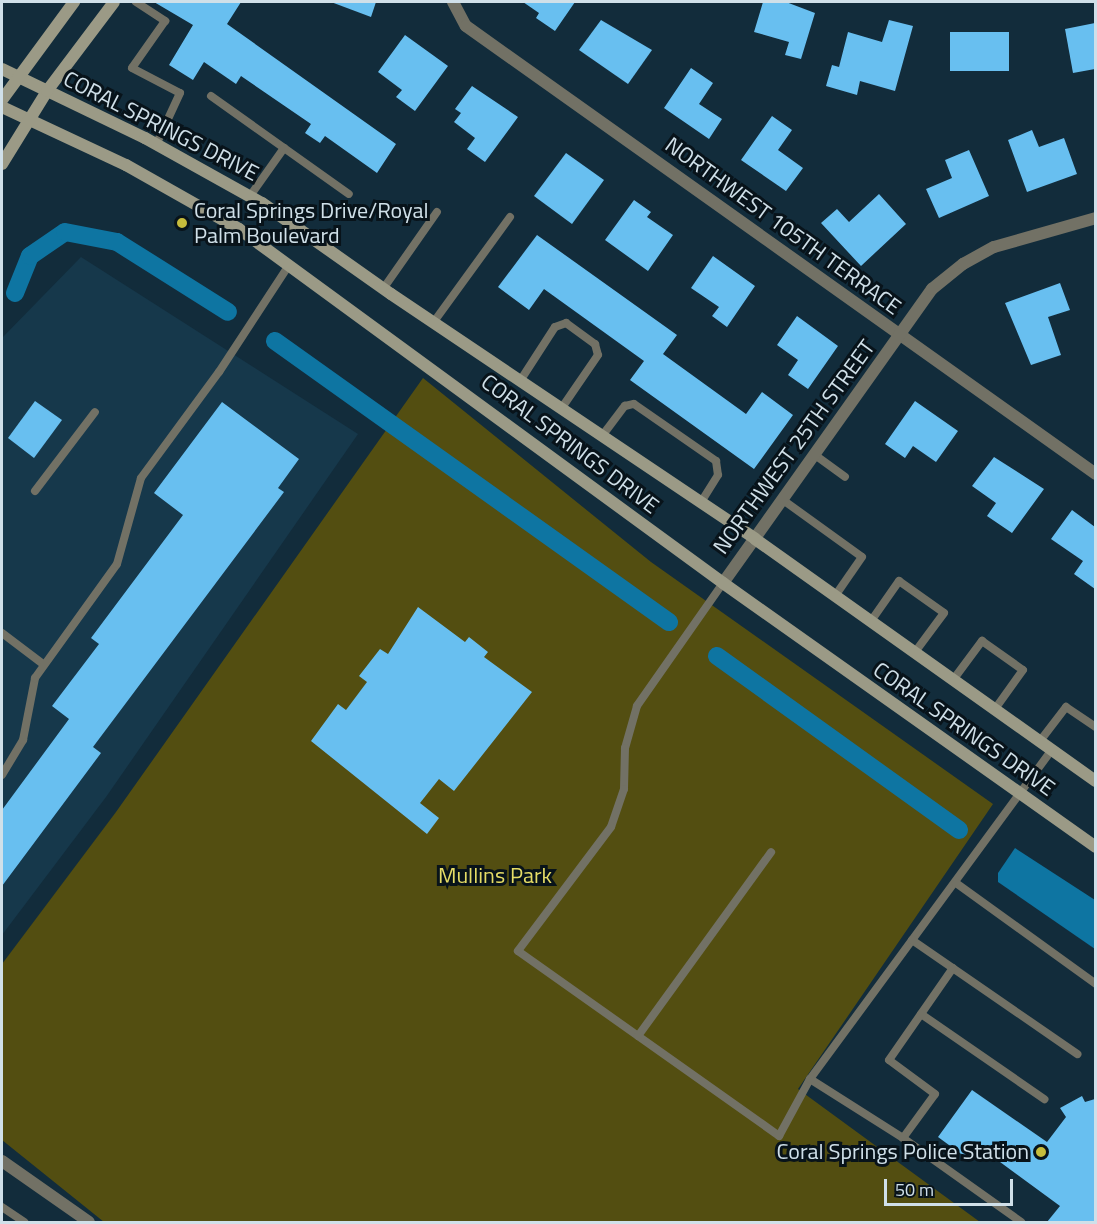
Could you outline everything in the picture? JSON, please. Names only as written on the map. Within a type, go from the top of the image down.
[{"type":"main road","points":[[2,100],[74,2]]},
{"type":"main road","points":[[2,164],[47,91],[114,2]]},
{"type":"main road","name":"CORAL SPRINGS DRIVE","points":[[2,69],[156,145],[250,196],[382,289],[755,539],[1095,781]]},
{"type":"main road","name":"CORAL SPRINGS DRIVE","points":[[2,107],[126,165],[239,229],[723,583],[1095,848]]},
{"type":"street","name":"NORTHWEST 105TH TERRACE","points":[[452,3],[466,26],[1095,474]]},
{"type":"street","name":"NORTHWEST 25TH STREET","points":[[723,583],[933,289],[963,264],[994,247],[1095,218]]},
{"type":"street","points":[[2,1161],[89,1222]]},
{"type":"lane","points":[[136,2],[165,21],[132,68],[180,93],[156,145]]},
{"type":"lane","points":[[211,96],[350,194]]},
{"type":"lane","points":[[250,196],[284,148]]},
{"type":"lane","points":[[382,289],[437,212]]},
{"type":"lane","points":[[433,323],[510,217]]},
{"type":"lane","points":[[2,775],[23,740],[35,678],[117,564],[141,478],[219,372],[290,265]]},
{"type":"lane","points":[[520,381],[555,327],[566,323],[595,344],[598,355],[561,409]]},
{"type":"lane","points":[[602,436],[625,406],[634,404],[716,461],[718,475],[700,502]]},
{"type":"lane","points":[[35,491],[95,412]]},
{"type":"lane","points":[[815,456],[845,477]]},
{"type":"lane","points":[[783,501],[862,557],[835,596]]},
{"type":"lane","points":[[871,621],[899,581],[944,613],[915,652]]},
{"type":"lane","points":[[723,583],[637,706],[625,748],[624,789],[611,827],[518,951],[779,1136],[810,1079],[1052,750]]},
{"type":"lane","points":[[2,633],[43,664]]},
{"type":"lane","points":[[953,680],[982,641],[1023,670],[995,709]]},
{"type":"lane","points":[[1040,741],[1065,707],[1095,727]]},
{"type":"lane","points":[[638,1036],[771,852]]},
{"type":"lane","points":[[956,883],[1095,984]]},
{"type":"lane","points":[[912,940],[1077,1054]]},
{"type":"lane","points":[[903,1138],[935,1094],[890,1060],[953,968]]},
{"type":"lane","points":[[921,1014],[1044,1099]]},
{"type":"lane","points":[[810,1079],[903,1138],[1020,1222]]},
{"type":"lane","points":[[2,1207],[24,1222]]},
{"type":"shaded area","points":[[81,257],[358,434],[106,797],[2,935],[2,338]]},
{"type":"green space","name":"Mullins Park","points":[[423,378],[651,562],[993,804],[798,1089],[980,1222],[104,1222],[2,1140],[2,964],[116,812]]},
{"type":"water","points":[[1015,848],[1095,900],[1095,949],[998,882],[998,873]]},
{"type":"building","points":[[154,2],[241,2],[227,24],[396,144],[377,173],[325,136],[320,143],[305,133],[311,124],[241,76],[236,84],[204,62],[193,80],[169,65],[193,25]]},
{"type":"building","points":[[331,2],[376,2],[371,17]]},
{"type":"building","points":[[523,2],[575,2],[555,31],[536,18],[539,13]]},
{"type":"building","points":[[763,2],[786,2],[815,13],[801,59],[785,55],[789,42],[754,32]]},
{"type":"building","points":[[601,20],[652,50],[628,84],[579,50]]},
{"type":"building","points":[[889,20],[913,26],[895,91],[860,81],[857,95],[826,86],[832,65],[839,67],[848,32],[882,42]]},
{"type":"building","points":[[1095,23],[1095,69],[1073,73],[1065,29]]},
{"type":"building","points":[[950,32],[1009,32],[1009,71],[950,71]]},
{"type":"building","points":[[405,35],[448,66],[415,111],[396,97],[402,90],[378,72]]},
{"type":"building","points":[[691,68],[713,83],[699,104],[722,119],[709,139],[664,108]]},
{"type":"building","points":[[472,86],[518,117],[485,162],[467,149],[475,138],[454,122],[461,113],[455,109]]},
{"type":"building","points":[[772,116],[792,130],[778,150],[803,168],[786,191],[741,160]]},
{"type":"building","points":[[1032,130],[1039,147],[1064,138],[1077,174],[1027,192],[1008,140]]},
{"type":"building","points":[[969,150],[989,196],[939,218],[926,189],[952,178],[945,160]]},
{"type":"building","points":[[566,153],[604,180],[572,224],[534,196]]},
{"type":"building","points":[[879,194],[906,224],[861,266],[821,223],[837,209],[849,222]]},
{"type":"building","points":[[634,200],[651,212],[647,217],[673,235],[648,271],[605,240]]},
{"type":"building","points":[[537,235],[677,335],[663,354],[746,414],[762,392],[793,415],[754,469],[630,380],[644,361],[544,289],[529,310],[498,287]]},
{"type":"building","points":[[713,256],[755,286],[727,327],[712,316],[719,307],[691,288]]},
{"type":"building","points":[[1060,283],[1070,310],[1048,317],[1061,355],[1031,365],[1005,303]]},
{"type":"building","points":[[797,316],[838,346],[808,389],[788,375],[798,360],[777,345]]},
{"type":"building","points":[[35,401],[62,420],[34,458],[8,438]]},
{"type":"building","points":[[915,401],[958,431],[936,462],[913,446],[905,458],[885,444]]},
{"type":"building","points":[[222,402],[299,459],[278,488],[284,492],[93,747],[101,753],[2,886],[2,810],[69,719],[52,706],[99,644],[91,638],[183,515],[154,493]]},
{"type":"building","points":[[994,457],[1044,489],[1012,533],[987,516],[996,503],[972,486]]},
{"type":"building","points":[[1072,510],[1095,527],[1095,589],[1074,574],[1083,561],[1051,539]]},
{"type":"building","points":[[418,607],[465,642],[469,637],[488,652],[484,657],[532,692],[454,791],[439,779],[420,803],[439,818],[427,834],[311,741],[338,704],[346,710],[367,682],[359,676],[380,649],[388,654]]},
{"type":"building","name":"Coral Springs Police Station","points":[[972,1090],[1047,1142],[1066,1117],[1060,1108],[1082,1096],[1085,1102],[1095,1099],[1095,1222],[1047,1222],[1060,1206],[977,1145],[968,1159],[938,1137]]},
{"type":"waterway","points":[[15,293],[30,256],[65,232],[117,242],[228,312]]},
{"type":"waterway","points":[[275,341],[669,622]]},
{"type":"waterway","points":[[717,656],[959,830]]},
{"type":"place","name":"Coral Springs Drive/Royal Palm Boulevard","points":[[182,223]]},
{"type":"place","name":"Coral Springs Police Station","points":[[1041,1152]]}]
